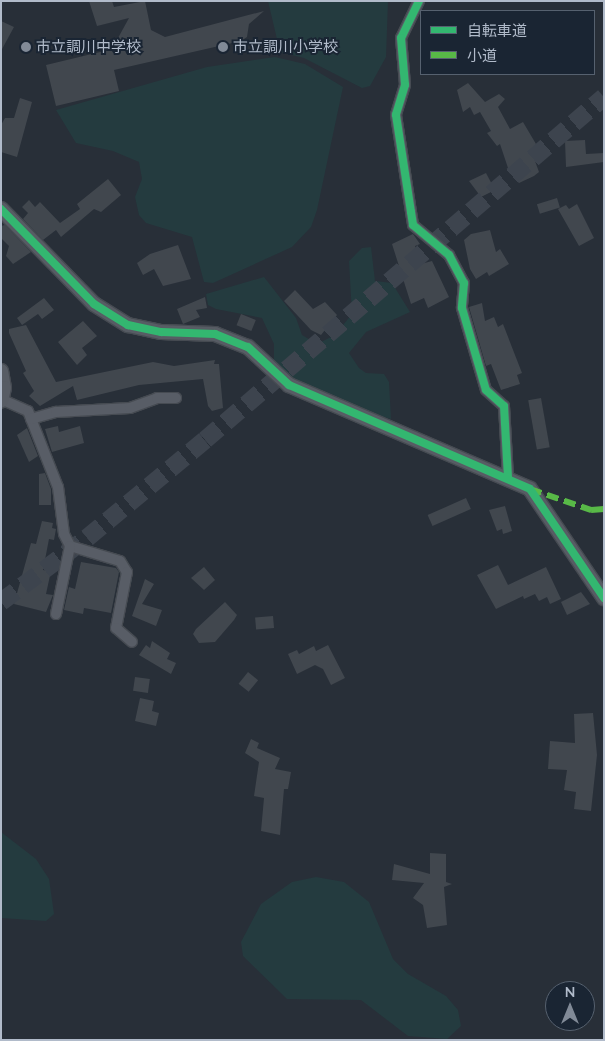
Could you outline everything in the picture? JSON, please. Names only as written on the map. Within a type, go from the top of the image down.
[{"type":"street","points":[[419,1],[401,38],[405,85],[396,115],[413,225],[449,255],[464,283],[462,308],[486,390],[504,406],[508,477]]},
{"type":"street","points":[[1,209],[94,304],[128,325],[161,332],[215,334],[248,347],[289,385],[508,477],[530,489],[604,598]]},
{"type":"street","points":[[1,371],[2,400],[28,411],[58,487],[64,534],[70,546],[56,614]]},
{"type":"street","points":[[31,419],[56,412],[130,408],[157,398],[176,398]]},
{"type":"street","points":[[70,546],[120,561],[128,581],[116,628],[132,642]]},
{"type":"green space","points":[[268,1],[388,1],[386,57],[370,86],[362,88],[304,58],[280,52]]},
{"type":"green space","points":[[275,57],[305,64],[343,87],[317,210],[311,227],[292,247],[213,283],[204,282],[192,237],[146,223],[139,215],[135,197],[142,179],[139,162],[113,151],[76,143],[56,110],[207,67]]},
{"type":"green space","points":[[371,247],[375,281],[392,283],[410,312],[366,332],[349,353],[359,368],[366,373],[384,374],[389,382],[391,419],[315,399],[274,362],[274,344],[262,318],[216,309],[208,305],[206,294],[264,277],[296,318],[302,335],[317,344],[335,335],[352,314],[349,261],[362,248]]},
{"type":"green space","points":[[1,832],[36,859],[49,879],[54,914],[46,921],[1,918]]},
{"type":"green space","points":[[316,877],[344,882],[369,902],[393,959],[408,974],[446,996],[458,1010],[461,1026],[447,1039],[408,1036],[361,1000],[287,999],[243,956],[241,942],[261,904],[292,882]]},
{"type":"building","points":[[89,1],[112,1],[114,7],[145,1],[151,30],[165,37],[264,11],[249,24],[247,37],[241,41],[114,70],[119,91],[56,106],[46,65],[121,47],[118,38],[129,18],[97,26]]},
{"type":"building","points":[[1,21],[14,27],[1,51]]},
{"type":"building","points":[[468,83],[485,102],[499,94],[505,99],[498,107],[510,129],[523,122],[536,144],[531,150],[539,172],[534,176],[519,183],[514,172],[510,174],[500,144],[497,146],[487,133],[491,131],[480,112],[474,115],[470,107],[463,112],[457,90]]},
{"type":"building","points":[[20,98],[32,102],[17,157],[1,152],[1,125],[5,118],[14,118]]},
{"type":"building","points":[[585,140],[586,154],[604,153],[604,162],[566,167],[565,141]]},
{"type":"building","points":[[486,173],[495,190],[481,197],[469,181]]},
{"type":"building","points":[[108,179],[121,195],[101,212],[94,209],[61,237],[56,230],[43,240],[23,219],[28,213],[22,207],[29,200],[35,207],[40,202],[60,223],[80,209],[77,204]]},
{"type":"building","points":[[557,198],[560,208],[540,214],[537,204]]},
{"type":"building","points":[[577,204],[594,238],[579,246],[558,209],[566,205],[569,209]]},
{"type":"building","points":[[5,225],[31,252],[13,264],[6,256],[9,246],[2,239],[1,226]]},
{"type":"building","points":[[490,230],[496,252],[500,249],[509,264],[489,276],[487,272],[476,279],[470,269],[464,240],[471,234]]},
{"type":"building","points":[[413,234],[420,244],[415,246],[421,264],[432,261],[449,297],[428,308],[424,298],[411,304],[392,244]]},
{"type":"building","points":[[178,245],[191,279],[163,286],[154,269],[143,275],[137,263],[150,254]]},
{"type":"building","points":[[295,290],[313,309],[325,302],[337,315],[321,335],[311,330],[284,301]]},
{"type":"building","points":[[205,297],[207,308],[196,310],[200,317],[183,324],[177,309]]},
{"type":"building","points":[[44,298],[54,310],[42,319],[38,314],[22,325],[17,318]]},
{"type":"building","points":[[482,303],[485,321],[494,317],[498,327],[503,324],[522,373],[517,375],[520,384],[501,390],[491,364],[486,366],[469,307]]},
{"type":"building","points":[[241,314],[256,320],[251,331],[237,325]]},
{"type":"building","points":[[83,321],[97,336],[82,348],[87,355],[77,365],[58,342]]},
{"type":"building","points":[[26,325],[56,382],[153,362],[174,366],[215,360],[214,364],[219,364],[223,408],[212,411],[208,406],[203,379],[139,385],[77,400],[73,386],[40,406],[29,396],[34,391],[23,373],[26,371],[9,333],[9,329]]},
{"type":"building","points":[[541,398],[550,447],[537,449],[528,400]]},
{"type":"building","points":[[58,426],[59,432],[80,426],[84,443],[52,452],[45,429]]},
{"type":"building","points":[[27,428],[38,456],[29,462],[17,435]]},
{"type":"building","points":[[45,473],[51,489],[51,505],[39,505],[39,474]]},
{"type":"building","points":[[466,498],[471,509],[433,526],[428,515]]},
{"type":"building","points":[[505,506],[512,531],[503,534],[502,529],[497,531],[489,510]]},
{"type":"building","points":[[42,521],[53,523],[52,528],[56,529],[54,540],[49,539],[43,570],[51,571],[46,594],[53,595],[46,612],[14,604],[31,543],[36,544]]},
{"type":"building","points":[[81,562],[116,568],[119,572],[111,613],[84,608],[83,614],[64,610],[69,587],[75,589]]},
{"type":"building","points":[[498,565],[508,585],[546,567],[561,599],[550,604],[547,597],[539,601],[535,594],[524,599],[523,596],[496,609],[477,575]]},
{"type":"building","points":[[204,567],[215,580],[204,590],[191,578]]},
{"type":"building","points":[[145,579],[154,584],[142,604],[162,610],[156,626],[132,616]]},
{"type":"building","points":[[581,592],[590,604],[567,615],[561,602]]},
{"type":"building","points":[[225,602],[237,615],[234,620],[215,642],[199,643],[193,634],[196,629]]},
{"type":"building","points":[[273,616],[274,628],[256,630],[255,618]]},
{"type":"building","points":[[152,641],[170,653],[167,659],[176,663],[171,674],[139,655],[146,645],[150,648]]},
{"type":"building","points":[[328,645],[345,678],[331,685],[323,669],[315,665],[297,674],[288,654],[297,650],[299,654],[314,646],[316,651]]},
{"type":"building","points":[[248,672],[258,680],[249,692],[239,684]]},
{"type":"building","points":[[135,677],[150,679],[148,693],[133,691]]},
{"type":"building","points":[[140,698],[154,701],[152,711],[159,713],[156,726],[135,721]]},
{"type":"building","points":[[593,713],[597,755],[591,811],[574,809],[576,792],[564,790],[567,770],[548,769],[550,741],[575,743],[574,714]]},
{"type":"building","points":[[251,739],[259,743],[257,748],[280,758],[275,769],[291,772],[288,789],[284,789],[280,835],[261,831],[264,798],[254,796],[259,762],[245,753]]},
{"type":"building","points":[[430,853],[446,854],[446,882],[452,884],[444,887],[447,925],[427,928],[423,905],[413,898],[424,883],[392,880],[394,864],[430,874]]},
{"type":"tunnel","points":[[1,602],[87,538],[205,440],[604,97]]},
{"type":"marked path","points":[[530,489],[591,510],[604,509]]},
{"type":"cycle path","points":[[419,1],[401,38],[405,85],[396,115],[413,225],[449,255],[464,283],[462,308],[486,390],[504,406],[508,477]]},
{"type":"cycle path","points":[[1,209],[94,304],[128,325],[161,332],[215,334],[248,347],[289,385],[530,489],[604,598]]},
{"type":"place","name":"市立調川中学校","points":[[26,47]]},
{"type":"place","name":"市立調川小学校","points":[[223,47]]}]
